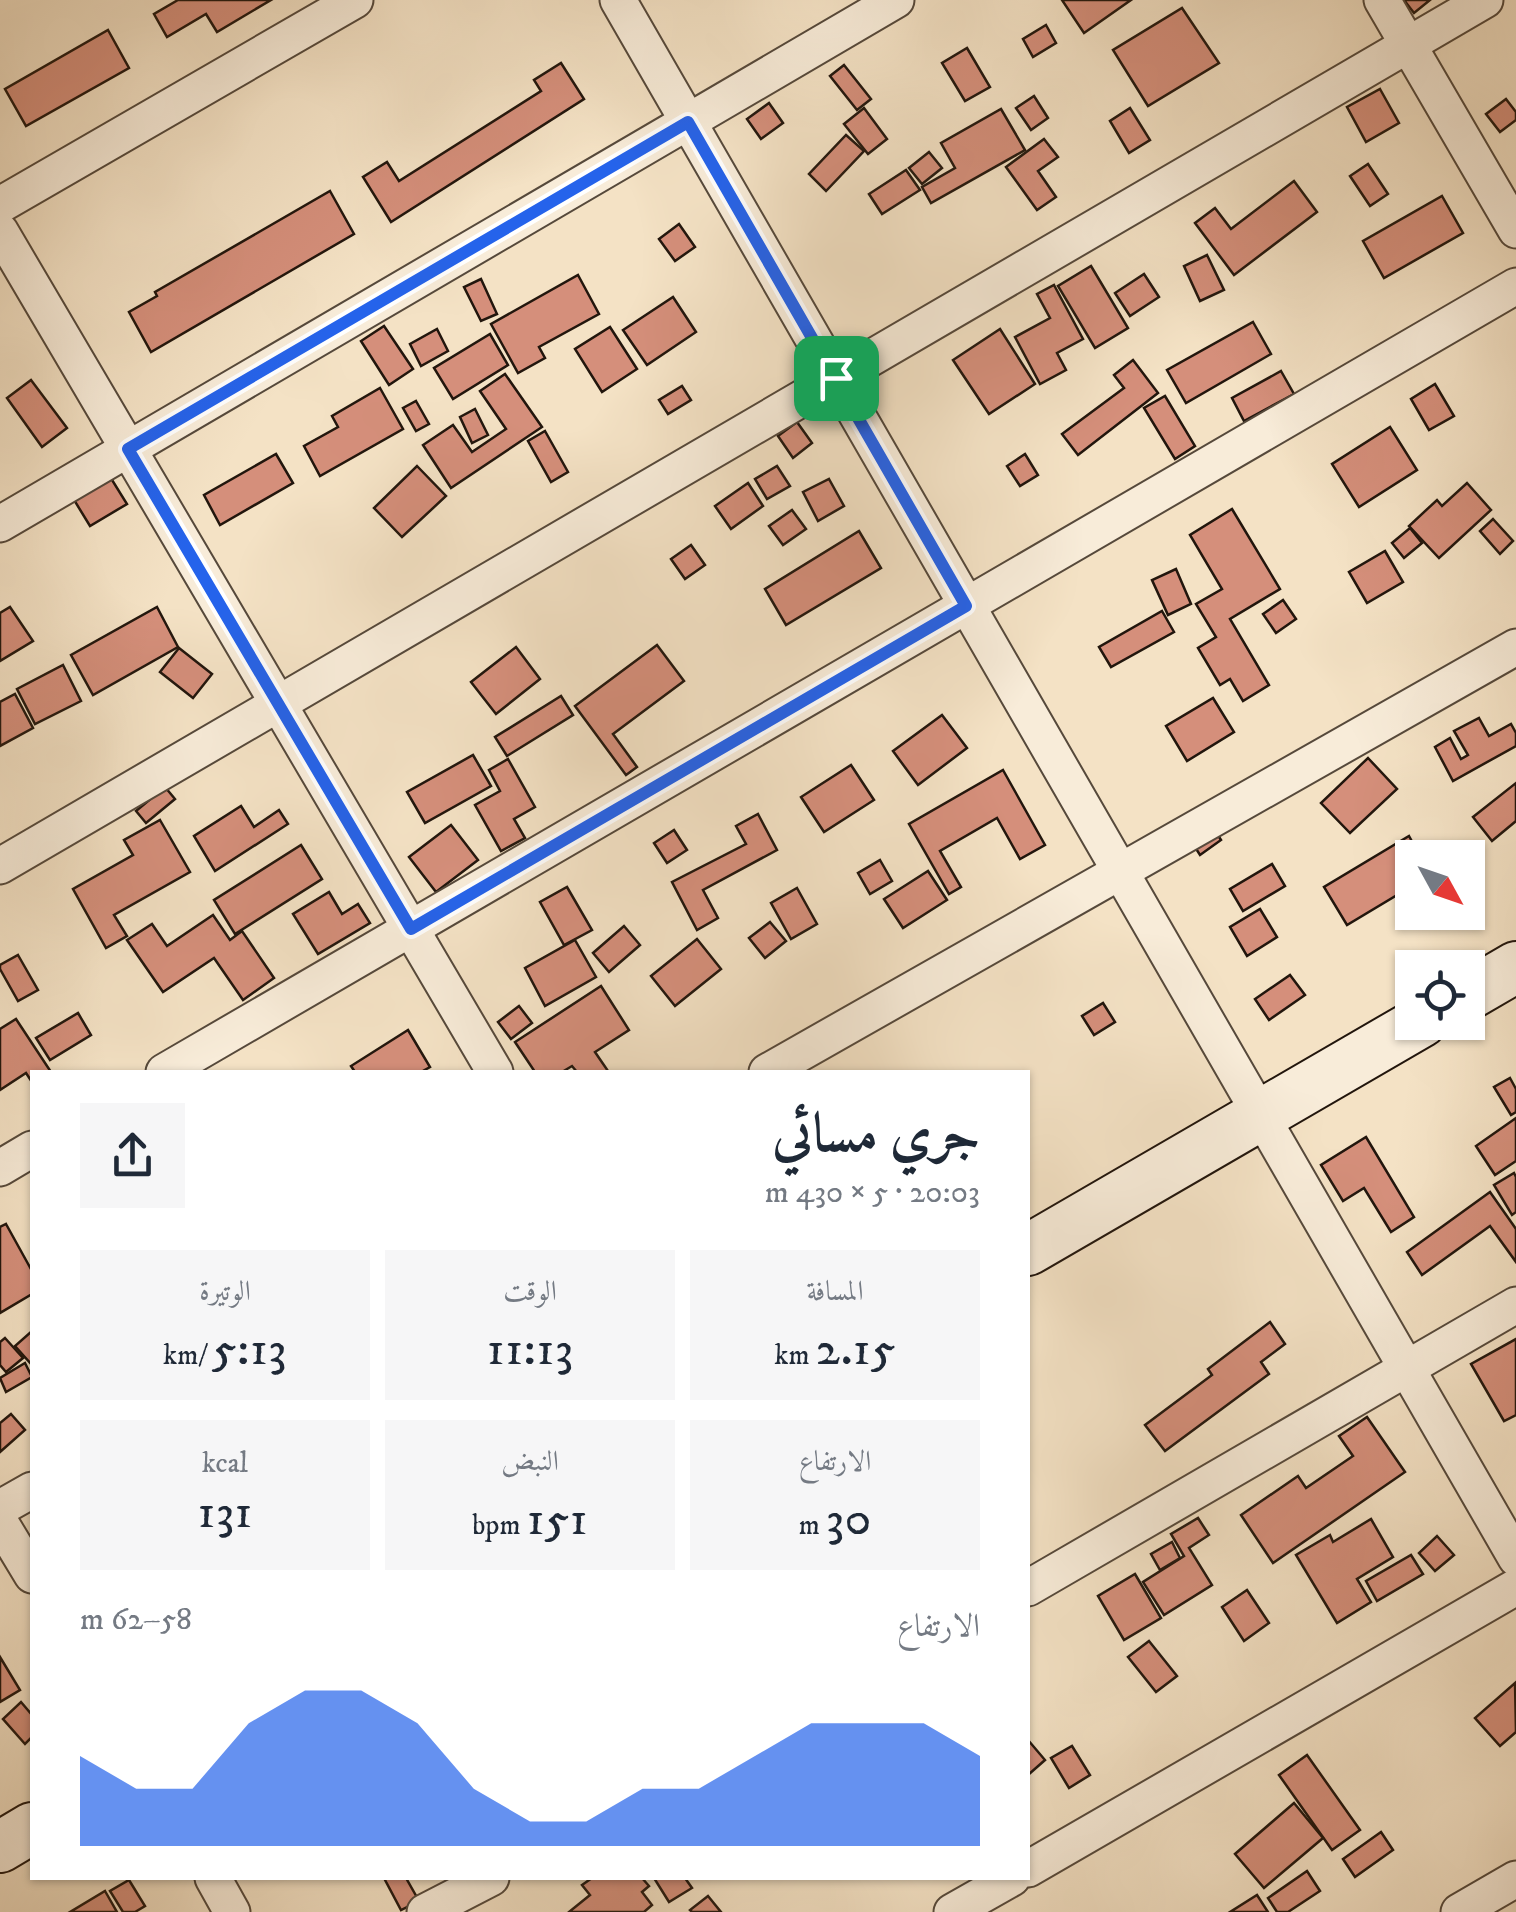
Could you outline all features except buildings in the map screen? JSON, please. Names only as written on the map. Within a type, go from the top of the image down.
[{"type":"main road","points":[[1485,985],[1516,967]]},
{"type":"main road","points":[[1030,1249],[1395,1037]]},
{"type":"main road","points":[[0,1847],[30,1829]]},
{"type":"street","points":[[0,205],[355,0]]},
{"type":"street","points":[[618,0],[1516,1558]]},
{"type":"street","points":[[0,524],[896,0]]},
{"type":"street","points":[[1382,0],[1516,230]]},
{"type":"street","points":[[0,866],[1485,0]]},
{"type":"street","points":[[0,232],[494,1070]]},
{"type":"street","points":[[167,1070],[1516,286]]},
{"type":"street","points":[[771,1070],[1516,647]]},
{"type":"street","points":[[0,1168],[30,1150]]},
{"type":"street","points":[[1030,1587],[1516,1305]]},
{"type":"street","points":[[0,1508],[30,1491]]},
{"type":"street","points":[[0,1522],[30,1572]]},
{"type":"street","points":[[1030,1867],[1516,1587]]},
{"type":"street","points":[[1460,1912],[1516,1879]]},
{"type":"street","points":[[213,1880],[232,1912]]},
{"type":"street","points":[[424,1912],[487,1880]]},
{"type":"street","points":[[968,1900],[1008,1880]]},
{"type":"route","points":[[688,122],[836,378],[966,606],[411,929],[128,449],[688,122]]}]
